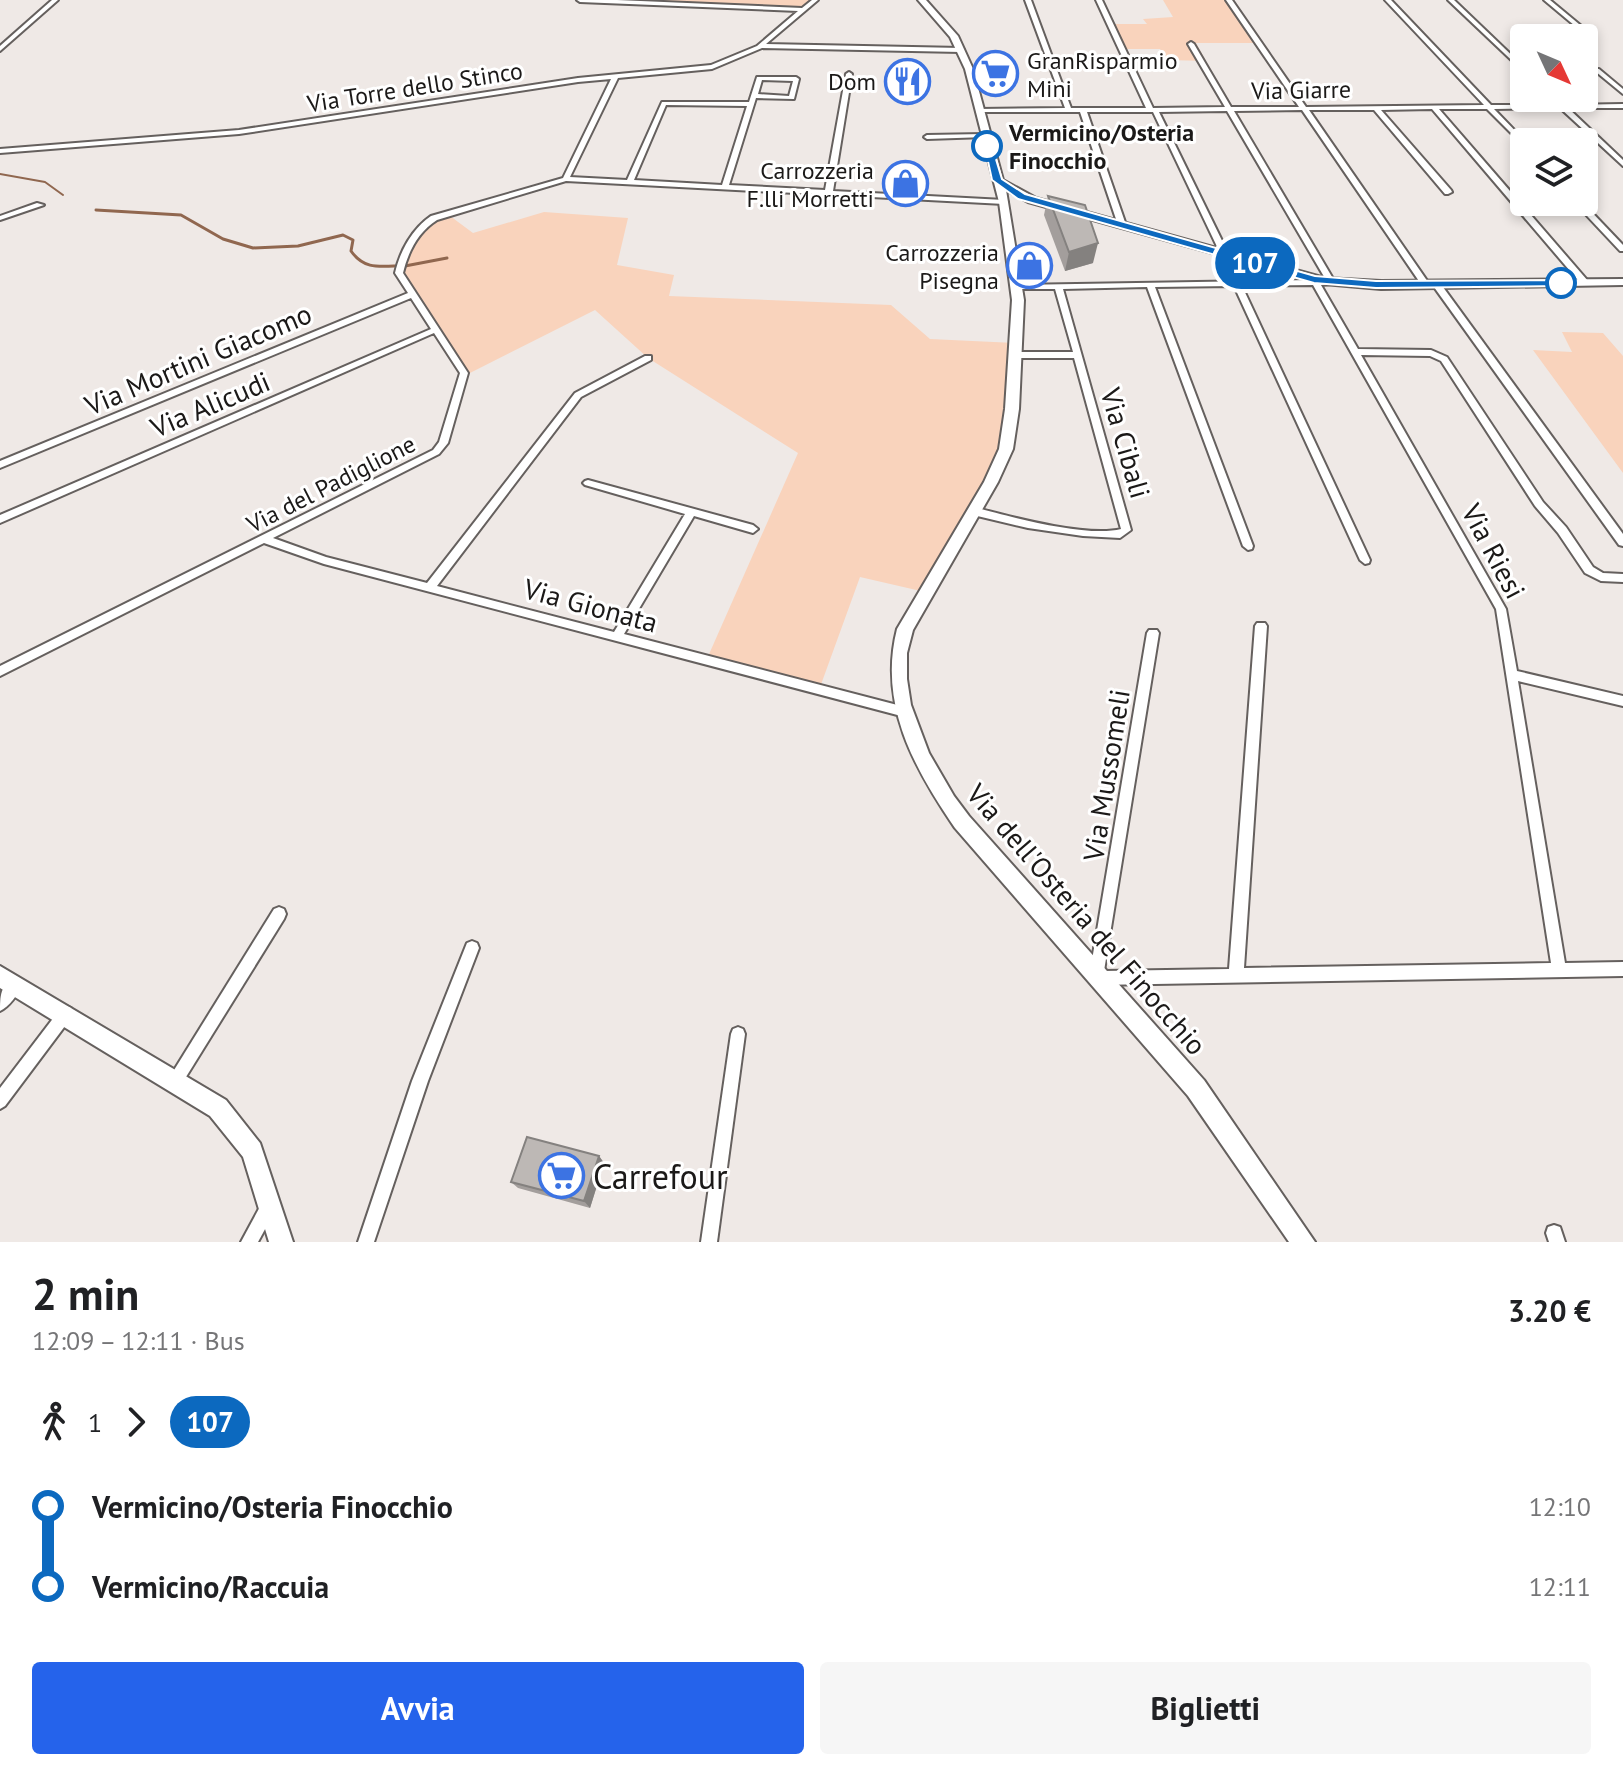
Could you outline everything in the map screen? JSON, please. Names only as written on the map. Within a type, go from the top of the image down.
[{"type":"street","points":[[0,49],[55,0]]},
{"type":"street","points":[[580,0],[803,10]]},
{"type":"street","name":"Via Torre dello Stinco","points":[[0,151],[250,130],[616,75],[708,68],[736,59],[761,46],[815,0]]},
{"type":"street","name":"Via dell'Osteria del Finocchio","points":[[922,0],[949,30],[961,50],[1004,202],[1017,287],[1007,443],[998,469],[900,641],[898,660],[905,712],[952,809],[1201,1096],[1303,1242]]},
{"type":"street","points":[[1028,0],[1069,111]]},
{"type":"street","points":[[1099,0],[1225,255]]},
{"type":"street","points":[[1229,0],[1303,108],[1623,542]]},
{"type":"street","points":[[1388,0],[1510,129]]},
{"type":"street","points":[[1451,0],[1510,57]]},
{"type":"street","points":[[1547,0],[1576,24]]},
{"type":"street","points":[[1191,44],[1331,282]]},
{"type":"street","points":[[761,46],[961,50]]},
{"type":"street","points":[[1598,71],[1623,92]]},
{"type":"street","points":[[829,191],[849,74]]},
{"type":"street","points":[[566,179],[616,75]]},
{"type":"street","points":[[726,185],[759,78],[796,79],[792,98],[754,96]]},
{"type":"street","points":[[630,181],[664,103],[751,104]]},
{"type":"street","name":"Via Giarre","points":[[1598,106],[1623,106]]},
{"type":"street","points":[[1375,107],[1448,192]]},
{"type":"street","points":[[1433,107],[1585,283]]},
{"type":"street","name":"Via Giarre","points":[[979,111],[1510,107]]},
{"type":"street","points":[[1083,111],[1122,225]]},
{"type":"street","points":[[1567,112],[1623,164]]},
{"type":"street","points":[[927,137],[984,136]]},
{"type":"street","name":"Via del Padiglione","points":[[0,671],[423,461],[439,449],[464,376],[437,329],[400,278],[400,268],[426,223],[566,179],[1004,202]]},
{"type":"street","points":[[997,180],[1015,194],[1037,202],[1315,282]]},
{"type":"street","points":[[1004,202],[1013,199],[1015,194]]},
{"type":"street","points":[[1004,202],[1037,202]]},
{"type":"street","points":[[0,218],[40,205]]},
{"type":"street","points":[[1591,216],[1623,249]]},
{"type":"street","points":[[1017,287],[1315,282],[1432,285],[1623,282]]},
{"type":"street","name":"Via Riesi","points":[[1315,282],[1498,604],[1513,675],[1559,971]]},
{"type":"street","points":[[1238,285],[1365,560]]},
{"type":"street","points":[[1151,286],[1248,546]]},
{"type":"street","name":"Via Cibali","points":[[973,511],[1043,528],[1063,529],[1073,535],[1120,534],[1126,530],[1059,287]]},
{"type":"street","name":"Via Mortini Giacomo","points":[[0,465],[413,294]]},
{"type":"street","name":"Via Alicudi","points":[[0,519],[437,329]]},
{"type":"street","points":[[1354,352],[1429,353],[1444,359],[1539,504],[1589,570],[1601,577],[1623,578]]},
{"type":"street","points":[[1014,355],[1076,355]]},
{"type":"street","points":[[431,586],[578,395],[648,358]]},
{"type":"street","points":[[588,483],[753,529]]},
{"type":"street","points":[[617,637],[691,512]]},
{"type":"street","name":"Via Gionata","points":[[266,540],[324,560],[905,712]]},
{"type":"street","points":[[1236,976],[1261,626]]},
{"type":"street","name":"Via Mussomeli","points":[[1096,978],[1153,633]]},
{"type":"street","points":[[1513,675],[1623,701]]},
{"type":"street","points":[[176,1080],[279,914]]},
{"type":"street","points":[[366,1242],[420,1081],[472,948]]},
{"type":"street","points":[[1096,978],[1623,969]]},
{"type":"street","points":[[0,1004],[8,981],[211,1102],[248,1143],[281,1242]]},
{"type":"street","points":[[0,1101],[66,1013]]},
{"type":"street","points":[[709,1242],[738,1034]]},
{"type":"street","points":[[249,1242],[270,1205]]},
{"type":"shaded area","points":[[634,0],[812,0],[802,9]]},
{"type":"shaded area","points":[[1163,0],[1225,0],[1254,43],[1196,43],[1206,61],[1168,60],[1160,49],[1126,49],[1113,24],[1147,24],[1143,19],[1173,17]]},
{"type":"shaded area","points":[[544,212],[628,218],[617,265],[674,275],[669,296],[891,305],[930,339],[1015,343],[1009,438],[925,592],[860,577],[819,690],[706,661],[798,453],[648,358],[595,310],[464,376],[399,273],[424,224],[446,213],[473,233]]},
{"type":"shaded area","points":[[1562,332],[1603,333],[1623,356],[1623,473],[1533,350],[1572,352]]},
{"type":"building","points":[[1048,196],[1085,205],[1098,243],[1069,252]]},
{"type":"building","name":"Carrefour","points":[[527,1137],[599,1156],[584,1201],[511,1182]]},
{"type":"waterway","points":[[0,174],[45,182],[63,195]]},
{"type":"waterway","points":[[96,210],[181,215],[223,239],[253,248],[298,246],[343,235],[353,240],[351,251],[360,261],[376,266],[395,266]]},
{"type":"waterway","points":[[405,266],[447,258]]},
{"type":"bus line","name":"107","points":[[987,146],[997,180],[1022,197],[1314,280],[1376,285],[1561,283]]},
{"type":"place","name":"GranRisparmio Mini","points":[[996,74]]},
{"type":"place","name":"Dom","points":[[907,81]]},
{"type":"place","name":"Vermicino/Osteria Finocchio","points":[[987,146]]},
{"type":"place","name":"Carrozzeria F.lli Morretti","points":[[905,184]]},
{"type":"place","name":"Carrozzeria Pisegna","points":[[1030,266]]},
{"type":"place","name":"Carrefour","points":[[562,1176]]}]
